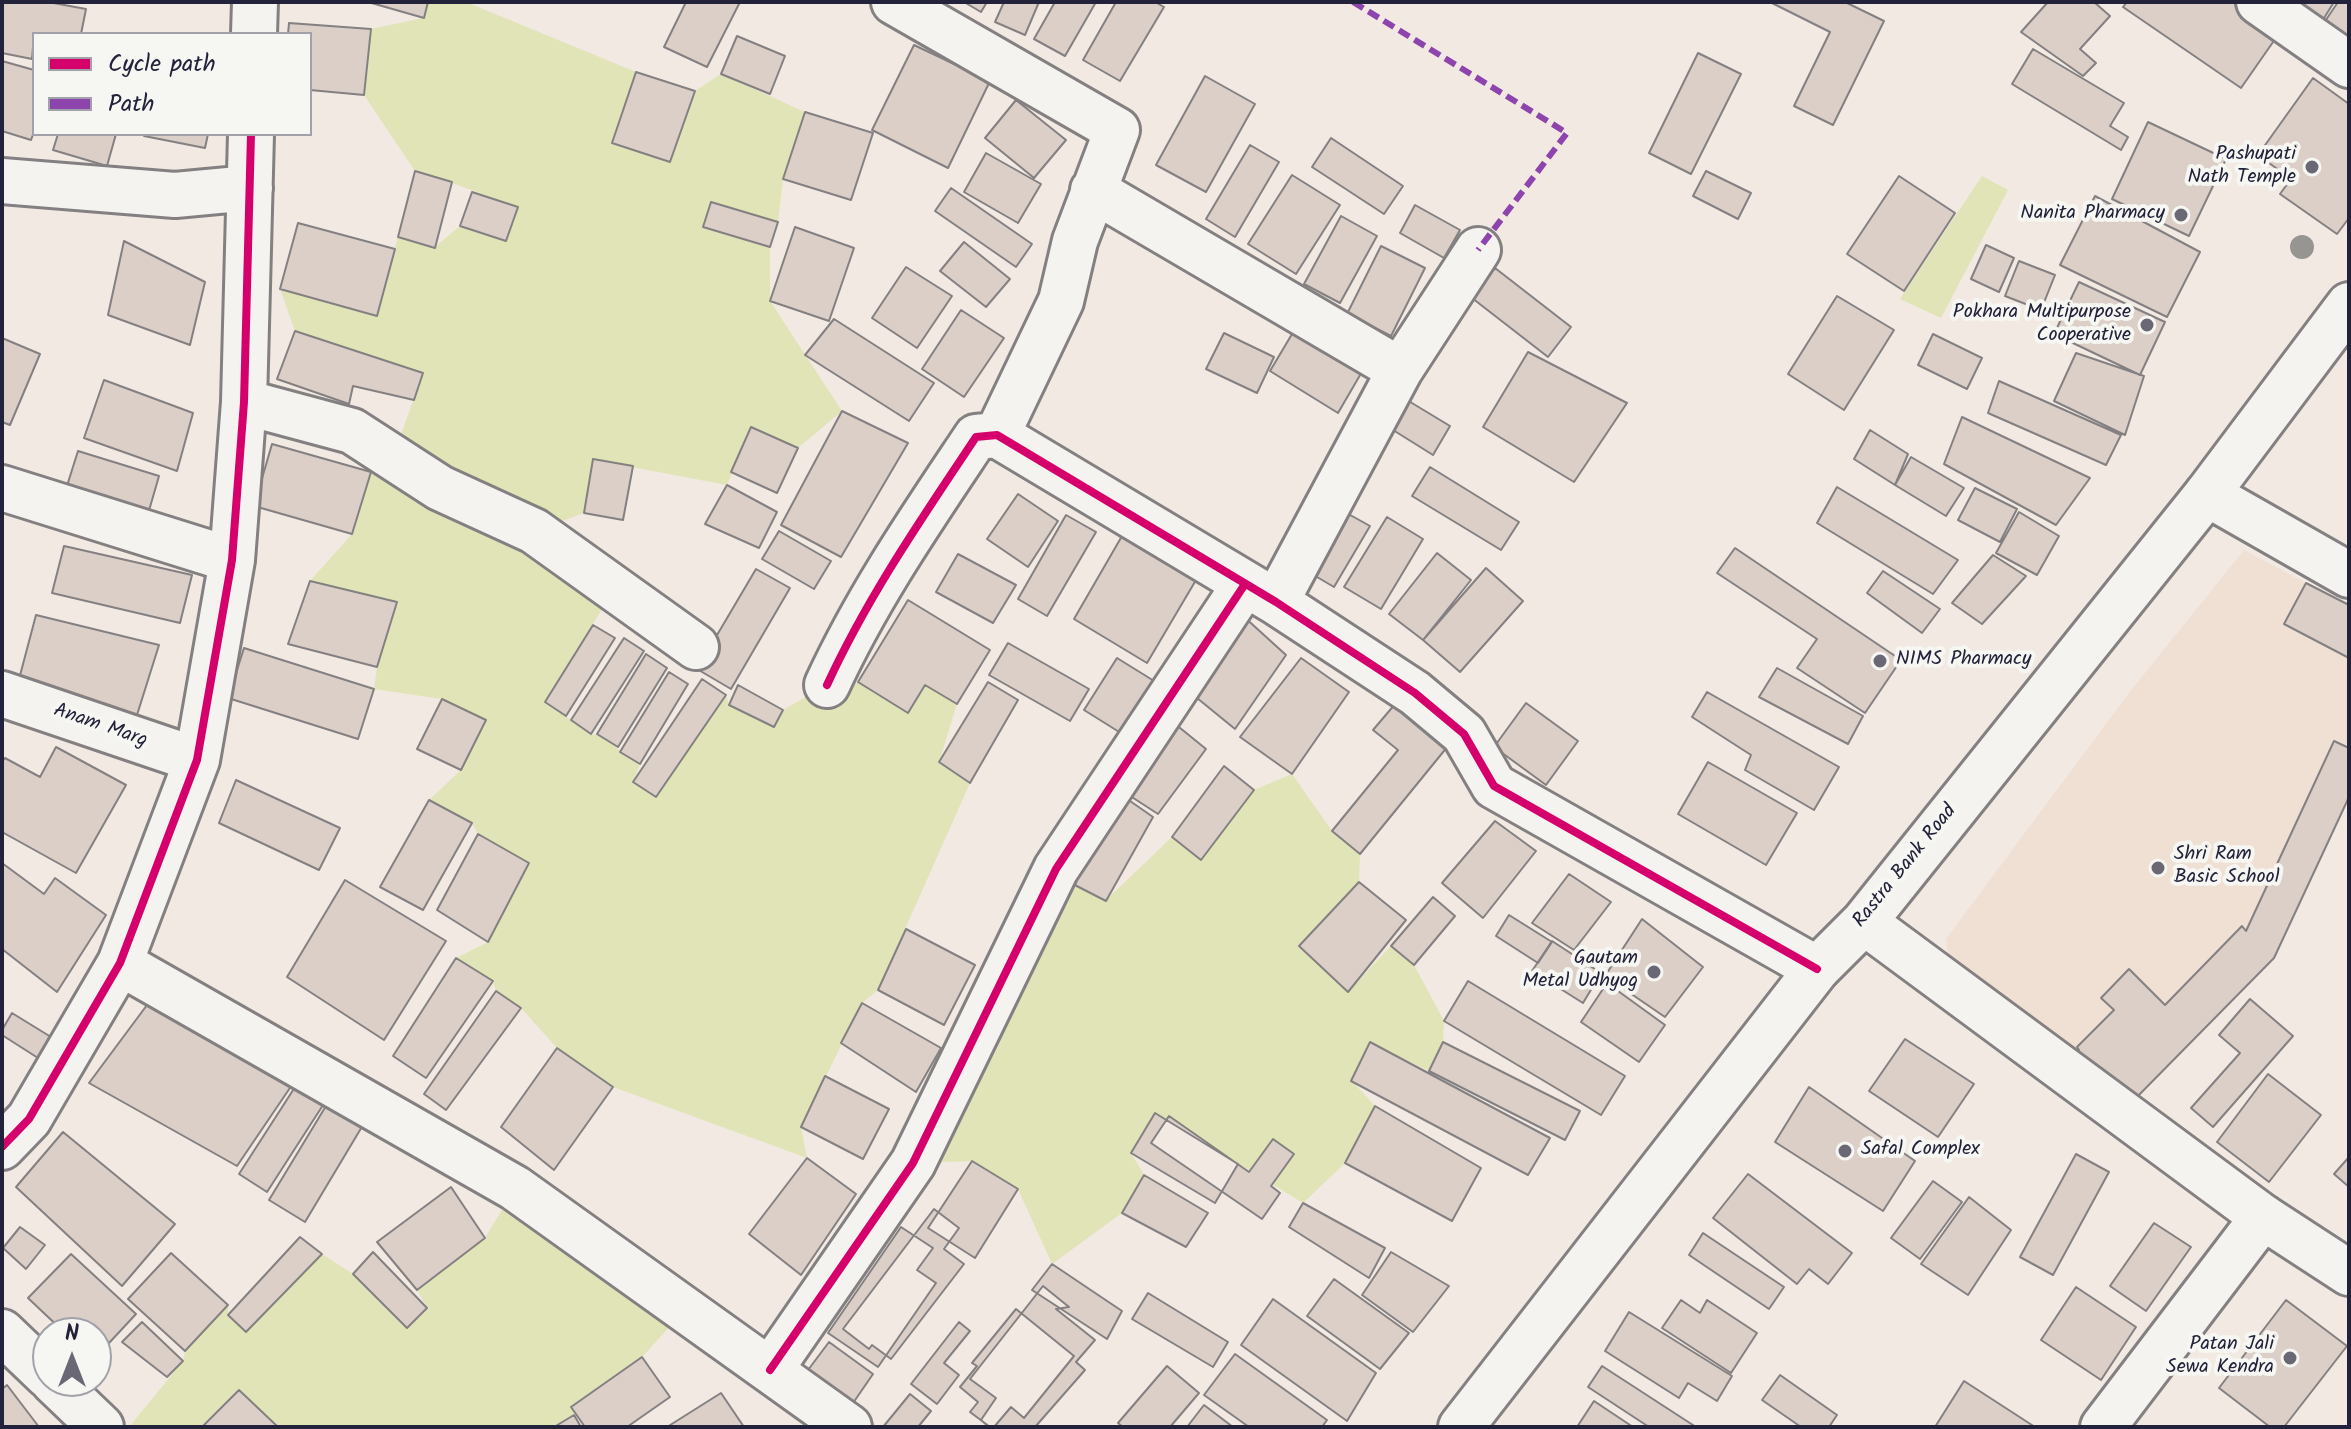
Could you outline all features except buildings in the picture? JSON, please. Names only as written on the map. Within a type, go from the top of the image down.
[{"type":"street","points":[[254,32],[255,2]]},
{"type":"street","points":[[894,2],[1117,130],[1075,241],[1061,301],[997,435]]},
{"type":"street","points":[[2259,2],[2349,65]]},
{"type":"street","points":[[11,1122],[120,963],[197,760],[232,560],[244,402],[251,136]]},
{"type":"street","points":[[2,181],[175,195],[250,188]]},
{"type":"street","points":[[1093,190],[1400,370]]},
{"type":"street","points":[[770,1370],[913,1163],[1056,869],[1260,593],[1478,250]]},
{"type":"street","name":"Rastra Bank Road","points":[[1461,1427],[1817,969],[1864,922],[2207,494],[2349,305]]},
{"type":"street","points":[[244,402],[352,431],[440,488],[534,531],[696,647]]},
{"type":"street","points":[[827,685],[859,619],[894,560],[976,437],[997,435],[1260,593],[1415,693],[1464,734],[1494,786],[1817,969]]},
{"type":"street","points":[[2,488],[232,560]]},
{"type":"street","points":[[2207,494],[2349,575]]},
{"type":"street","name":"Anam Marg","points":[[2,694],[197,760]]},
{"type":"street","points":[[1864,922],[2263,1217],[2349,1273]]},
{"type":"street","points":[[120,963],[515,1188],[849,1427]]},
{"type":"street","points":[[2103,1427],[2263,1217]]},
{"type":"street","points":[[2,1332],[32,1361]]},
{"type":"street","points":[[70,1397],[101,1427]]},
{"type":"shaded area","name":"Shri Ram Basic School","points":[[2244,550],[2306,583],[2284,624],[2349,658],[2349,797],[2132,1102],[1949,960],[1946,939],[2129,693]]},
{"type":"green space","points":[[428,2],[466,2],[636,72],[612,143],[670,162],[695,91],[721,74],[805,112],[783,179],[778,222],[711,202],[703,226],[770,247],[770,301],[842,411],[798,448],[751,427],[727,485],[594,460],[584,513],[535,531],[615,588],[545,702],[591,734],[608,740],[625,756],[640,764],[633,782],[656,797],[726,695],[729,705],[783,710],[827,685],[858,682],[908,712],[925,685],[957,704],[939,762],[970,783],[878,990],[862,1003],[801,1127],[807,1158],[613,1087],[557,1048],[521,1008],[496,991],[493,981],[456,958],[488,942],[529,864],[478,834],[472,823],[429,800],[461,770],[486,720],[442,699],[374,689],[377,667],[397,602],[310,581],[352,534],[371,472],[393,457],[423,373],[295,331],[280,289],[376,316],[398,237],[435,247],[460,226],[506,241],[517,207],[415,171],[364,95],[371,29],[423,18]]},
{"type":"green space","points":[[1982,176],[2008,190],[1941,318],[1900,299]]},
{"type":"green space","points":[[1292,774],[1332,831],[1360,854],[1359,882],[1299,947],[1348,992],[1391,946],[1414,965],[1444,1021],[1443,1042],[1429,1071],[1370,1042],[1352,1081],[1375,1106],[1345,1163],[1303,1203],[1156,1113],[1131,1153],[1144,1175],[1122,1213],[1052,1264],[1018,1189],[972,1161],[913,1163],[1067,881],[1106,900],[1172,837],[1201,860],[1254,790]]},
{"type":"green space","points":[[515,1188],[685,1310],[642,1357],[572,1407],[574,1415],[554,1427],[278,1427],[239,1390],[202,1427],[129,1427],[183,1361],[185,1351],[228,1305],[228,1315],[246,1332],[322,1254],[353,1274],[407,1327],[427,1308],[417,1290],[485,1238]]},
{"type":"marked path","points":[[1353,2],[1567,133],[1478,250]]},
{"type":"cycle path","points":[[2,1147],[29,1119],[120,963],[197,760],[232,560],[244,402],[251,136]]},
{"type":"cycle path","points":[[827,685],[878,589],[976,437],[997,435],[1276,602],[1415,693],[1464,734],[1494,786],[1817,969]]},
{"type":"cycle path","points":[[770,1370],[913,1163],[1056,869],[1245,584]]},
{"type":"place","name":"Pashupati Nath Temple","points":[[2312,167]]},
{"type":"place","name":"Nanita Pharmacy","points":[[2181,215]]},
{"type":"place","name":"Pokhara Multipurpose Cooperative","points":[[2147,325]]},
{"type":"place","name":"NIMS Pharmacy","points":[[1880,661]]},
{"type":"place","name":"Shri Ram Basic School","points":[[2158,868]]},
{"type":"place","name":"Gautam Metal Udhyog","points":[[1654,972]]},
{"type":"place","name":"Safal Complex","points":[[1845,1151]]},
{"type":"place","name":"Patan Jali Sewa Kendra","points":[[2290,1358]]}]
